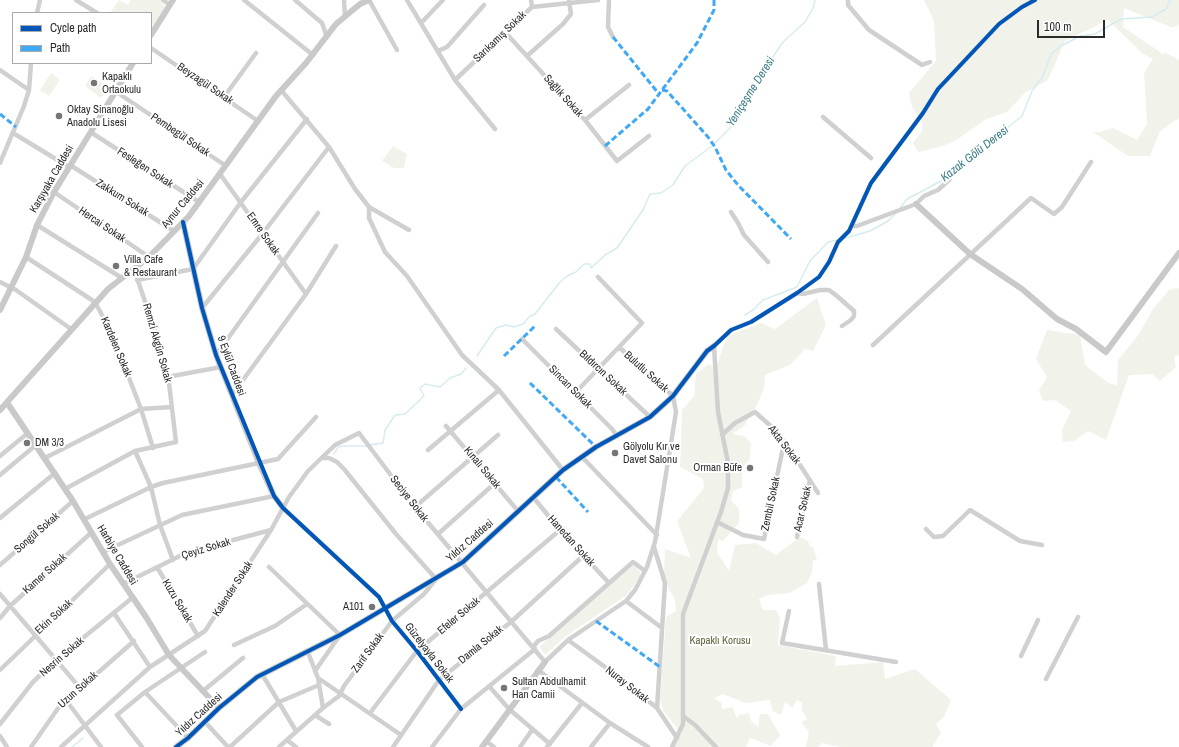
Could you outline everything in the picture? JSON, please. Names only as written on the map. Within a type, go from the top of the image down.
[{"type":"street","points":[[37,12],[40,0]]},
{"type":"street","points":[[76,0],[95,12]]},
{"type":"street","points":[[152,33],[172,2],[163,0]]},
{"type":"street","points":[[244,0],[312,55]]},
{"type":"street","points":[[295,0],[322,23],[327,37]]},
{"type":"street","points":[[344,0],[345,16]]},
{"type":"street","points":[[369,0],[397,50]]},
{"type":"street","name":"Aynur Caddesi","points":[[0,410],[8,404],[95,302],[149,257],[183,222],[258,121],[336,24],[369,0]]},
{"type":"street","points":[[407,0],[455,80],[495,129]]},
{"type":"street","points":[[421,23],[443,0]]},
{"type":"street","points":[[531,0],[532,7]]},
{"type":"street","name":"Sarıkamış Sokak","points":[[455,80],[532,7],[569,1],[598,0]]},
{"type":"street","points":[[609,0],[608,27],[613,37]]},
{"type":"street","points":[[848,0],[848,6],[869,30],[922,64],[930,62]]},
{"type":"street","points":[[672,747],[682,724],[683,716],[684,614],[728,488],[728,463],[718,412],[714,346],[731,330],[751,322],[797,293],[818,277],[829,262],[838,242],[851,226],[871,183],[923,113],[938,89],[999,24],[1022,7],[1035,0]]},
{"type":"street","points":[[527,56],[563,24],[571,14],[569,1]]},
{"type":"street","points":[[438,52],[447,47],[484,5]]},
{"type":"street","name":"Sağlık Sokak","points":[[505,32],[585,120],[617,161],[649,136]]},
{"type":"street","name":"Beyzagül Sokak","points":[[152,49],[258,121]]},
{"type":"street","points":[[224,97],[256,53]]},
{"type":"street","points":[[0,163],[24,106],[29,90],[31,64]]},
{"type":"street","name":"Karşıyaka Caddesi","points":[[0,310],[26,257],[37,225],[54,192],[92,133],[115,91],[132,64]]},
{"type":"street","points":[[0,70],[29,90]]},
{"type":"street","points":[[585,120],[629,85]]},
{"type":"street","points":[[282,90],[329,147],[355,189],[369,206],[409,230]]},
{"type":"street","name":"Pembegül Sokak","points":[[115,91],[226,166]]},
{"type":"street","points":[[823,117],[872,158]]},
{"type":"street","points":[[137,280],[193,269],[241,202],[307,119]]},
{"type":"street","name":"Zakkum Sokak","points":[[13,133],[70,166],[174,231]]},
{"type":"street","name":"Fesleğen Sokak","points":[[92,133],[199,202]]},
{"type":"street","points":[[202,308],[263,233],[329,147]]},
{"type":"street","points":[[873,345],[906,317],[924,297],[1031,198],[1054,214],[1062,207],[1091,162]]},
{"type":"street","name":"Emre Sokak","points":[[220,174],[306,294]]},
{"type":"street","points":[[851,226],[857,226],[916,204],[924,196],[938,190],[950,179]]},
{"type":"street","name":"Hercai Sokak","points":[[54,192],[149,257]]},
{"type":"street","points":[[916,204],[970,254],[1022,289],[1057,320],[1076,329],[1106,352],[1179,253]]},
{"type":"street","points":[[369,206],[369,218],[385,252],[407,276],[462,355],[499,390],[563,470]]},
{"type":"street","points":[[731,212],[744,235],[768,262]]},
{"type":"street","points":[[216,355],[284,263],[318,213]]},
{"type":"street","name":"9 Eylül Caddesi","points":[[183,222],[202,308],[216,355],[274,496],[283,508]]},
{"type":"street","points":[[37,225],[122,278]]},
{"type":"street","points":[[232,395],[306,294],[336,246]]},
{"type":"street","name":"Kardelen Sokak","points":[[26,257],[95,302],[112,334],[141,409],[153,448]]},
{"type":"street","name":"Remzi Akgün Sokak","points":[[134,269],[156,334],[168,377],[176,442],[153,448]]},
{"type":"street","points":[[575,393],[642,323],[598,277]]},
{"type":"street","points":[[0,282],[71,329]]},
{"type":"street","points":[[797,293],[803,294],[820,290],[830,290],[854,311],[854,316],[851,320],[842,326]]},
{"type":"street","name":"Bıldırcın Sokak","points":[[556,329],[650,418]]},
{"type":"street","name":"Sincan Sokak","points":[[522,339],[612,428],[617,436]]},
{"type":"street","name":"Yıldız Caddesi","points":[[176,747],[188,738],[219,708],[262,674],[340,635],[463,562],[563,470],[617,436],[650,418],[673,396],[707,350],[714,346]]},
{"type":"street","name":"Bulutlu Sokak","points":[[619,347],[673,396]]},
{"type":"street","points":[[168,377],[221,367]]},
{"type":"street","points":[[428,450],[499,390]]},
{"type":"street","points":[[482,747],[545,662],[568,640],[626,601],[635,590],[645,571],[657,535],[676,412],[673,396]]},
{"type":"street","name":"Harbiye Caddesi","points":[[8,404],[85,519],[110,564],[169,655],[219,708]]},
{"type":"street","points":[[45,458],[141,409],[172,407]]},
{"type":"street","name":"Akta Sokak","points":[[722,435],[735,423],[755,412],[774,429],[818,493]]},
{"type":"street","points":[[85,519],[163,482],[278,459],[316,417]]},
{"type":"street","name":"Kınalı Sokak","points":[[446,426],[518,510]]},
{"type":"street","points":[[0,456],[28,433]]},
{"type":"street","name":"Kalender Sokak","points":[[61,747],[150,667],[205,631],[271,530],[289,497],[308,471],[335,445],[358,433]]},
{"type":"street","name":"Seciye Sokak","points":[[358,433],[414,507],[463,562],[486,593],[512,621],[545,662]]},
{"type":"street","points":[[414,507],[498,435]]},
{"type":"street","name":"Zembil Sokak","points":[[717,522],[743,535],[764,539],[784,443]]},
{"type":"street","points":[[0,475],[36,445]]},
{"type":"street","points":[[65,489],[135,451],[153,448]]},
{"type":"street","points":[[135,451],[151,487],[160,525],[173,560]]},
{"type":"street","points":[[582,457],[657,535]]},
{"type":"street","points":[[322,458],[329,458],[340,465],[392,529],[436,579]]},
{"type":"street","points":[[0,518],[55,473]]},
{"type":"street","name":"Acar Sokak","points":[[797,537],[810,480]]},
{"type":"street","points":[[438,534],[495,483]]},
{"type":"street","points":[[103,552],[182,515],[274,496]]},
{"type":"street","name":"Hanedan Sokak","points":[[534,497],[560,530],[609,583]]},
{"type":"street","name":"Songül Sokak","points":[[0,565],[73,501]]},
{"type":"street","name":"Güzelyayla Sokak","points":[[283,508],[379,597],[392,620],[460,709]]},
{"type":"street","points":[[926,529],[934,537],[943,536],[970,510],[1020,542],[1042,545]]},
{"type":"street","name":"Çeyiz Sokak","points":[[123,584],[188,552],[271,530]]},
{"type":"street","name":"Efeler Sokak","points":[[370,713],[417,651],[560,530]]},
{"type":"street","name":"Kamer Sokak","points":[[0,618],[10,606],[92,532]]},
{"type":"street","points":[[654,547],[665,583],[657,708]]},
{"type":"street","name":"Damla Sokak","points":[[393,747],[439,680],[512,621],[584,555]]},
{"type":"street","points":[[432,747],[460,709],[534,648],[538,641],[549,636],[634,562],[645,571]]},
{"type":"street","name":"Ekin Sokak","points":[[0,670],[110,564]]},
{"type":"street","name":"Kuzu Sokak","points":[[157,567],[198,636]]},
{"type":"street","points":[[269,567],[340,635],[315,670]]},
{"type":"street","name":"Zarif Sokak","points":[[279,747],[314,715],[340,695],[344,686],[392,620],[424,594],[436,579]]},
{"type":"street","points":[[819,584],[826,650]]},
{"type":"street","points":[[0,594],[80,688]]},
{"type":"street","name":"Nesrin Sokak","points":[[0,724],[33,682],[56,660],[132,598]]},
{"type":"street","points":[[626,601],[662,628]]},
{"type":"street","points":[[234,645],[275,626],[307,604]]},
{"type":"street","points":[[789,611],[782,643],[896,662]]},
{"type":"street","points":[[114,613],[150,667]]},
{"type":"street","points":[[1046,679],[1078,617]]},
{"type":"street","points":[[1022,656],[1038,620]]},
{"type":"street","name":"Nuray Sokak","points":[[568,640],[657,708],[677,738]]},
{"type":"street","name":"Uzun Sokak","points":[[31,747],[59,707],[134,641]]},
{"type":"street","points":[[142,747],[117,715],[145,692],[180,667],[205,652]]},
{"type":"street","points":[[309,655],[318,678],[323,708]]},
{"type":"street","points":[[202,691],[242,658]]},
{"type":"street","points":[[538,670],[610,723],[648,747]]},
{"type":"street","points":[[262,674],[296,731]]},
{"type":"street","points":[[318,678],[340,695],[370,713],[401,735]]},
{"type":"street","points":[[205,722],[229,747],[278,702],[319,685]]},
{"type":"street","points":[[489,686],[509,709],[549,745],[582,703]]},
{"type":"street","points":[[145,692],[188,738]]},
{"type":"street","points":[[66,700],[101,747]]},
{"type":"street","points":[[314,715],[329,724]]},
{"type":"street","points":[[683,716],[695,725],[716,747]]},
{"type":"street","points":[[591,747],[610,723]]},
{"type":"street","points":[[520,747],[532,730]]},
{"type":"street","points":[[0,736],[7,747]]},
{"type":"street","points":[[287,740],[296,747]]},
{"type":"street","points":[[486,741],[494,747]]},
{"type":"green space","points":[[119,0],[128,5],[131,0],[159,0],[166,7],[152,29],[152,12],[111,12]]},
{"type":"green space","points":[[924,0],[1179,0],[1179,24],[1173,28],[1124,8],[1123,27],[1163,54],[1166,53],[1179,60],[1179,118],[1160,131],[1150,156],[1128,156],[1093,132],[1100,132],[1113,128],[1137,140],[1147,124],[1144,73],[1153,59],[1143,54],[1108,20],[1065,41],[1048,80],[1026,92],[1007,112],[986,119],[958,139],[943,146],[918,152],[913,143],[922,131],[922,122],[912,107],[909,93],[936,61],[934,21]]},
{"type":"green space","points":[[51,73],[60,80],[49,96],[40,90]]},
{"type":"green space","points":[[91,76],[108,87],[101,98],[85,86]]},
{"type":"green space","points":[[393,146],[407,154],[404,168],[394,168],[382,161]]},
{"type":"green space","points":[[1179,289],[1179,355],[1174,357],[1176,367],[1160,381],[1153,374],[1129,375],[1106,440],[1088,431],[1074,441],[1063,442],[1062,430],[1071,411],[1055,400],[1043,401],[1039,391],[1047,377],[1036,359],[1047,330],[1080,335],[1085,365],[1107,382],[1117,386],[1118,360],[1139,334],[1153,309],[1169,290]]},
{"type":"green space","name":"Kapaklı Korusu","points":[[817,298],[826,325],[813,351],[805,349],[790,365],[765,375],[764,388],[757,405],[744,426],[732,434],[745,436],[751,443],[750,459],[742,468],[742,487],[733,491],[731,500],[739,509],[739,523],[723,541],[718,539],[717,552],[729,571],[735,545],[756,543],[776,555],[800,537],[808,541],[810,547],[813,547],[817,559],[813,561],[812,572],[807,583],[789,593],[767,595],[759,599],[763,610],[776,610],[780,619],[778,645],[836,656],[835,666],[883,662],[885,679],[915,669],[951,700],[944,717],[936,724],[941,733],[932,747],[841,747],[822,743],[818,747],[806,747],[809,732],[801,722],[807,719],[802,710],[802,702],[797,700],[792,708],[785,702],[781,715],[773,711],[770,700],[745,703],[723,694],[714,698],[721,702],[722,709],[733,707],[737,719],[739,715],[749,713],[751,721],[758,727],[760,714],[768,714],[780,735],[771,746],[750,738],[746,747],[674,747],[681,733],[664,712],[660,700],[666,617],[676,611],[675,600],[668,587],[664,573],[665,549],[691,558],[677,521],[704,488],[703,479],[680,467],[682,410],[694,396],[696,374],[709,364],[716,368],[727,336],[761,323],[775,329]]},
{"type":"green space","points":[[631,566],[635,566],[640,572],[640,576],[627,595],[566,636],[546,654],[543,653],[540,646]]},
{"type":"waterway","name":"Yeniçeşme Deresi","points":[[477,356],[496,328],[506,325],[514,327],[523,324],[529,317],[535,314],[560,282],[567,276],[576,272],[584,264],[590,264],[591,268],[605,255],[617,248],[643,210],[650,194],[661,193],[673,185],[685,166],[712,146],[731,127],[750,91],[783,42],[805,22],[813,8],[815,0]]},
{"type":"waterway","name":"Kazak Gölü Deresi","points":[[900,208],[907,199],[943,180],[1022,116],[1032,91],[1043,76],[1051,54],[1061,46],[1080,36],[1095,34],[1121,19],[1152,17],[1166,9],[1170,0]]},
{"type":"waterway","name":"Kazak Gölü Deresi","points":[[842,239],[870,231],[888,221],[895,214]]},
{"type":"waterway","name":"Kazak Gölü Deresi","points":[[745,315],[753,310],[763,300],[797,287],[810,261],[828,242],[838,240]]},
{"type":"waterway","name":"Yeniçeşme Deresi","points":[[370,445],[383,443],[385,430],[395,415],[405,414],[424,396],[420,388],[425,384],[440,387],[450,378],[461,374],[466,368]]},
{"type":"waterway","name":"Yeniçeşme Deresi","points":[[334,454],[338,447],[367,446]]},
{"type":"waterway","name":"Yeniçeşme Deresi","points":[[72,747],[83,738]]},
{"type":"marked path","points":[[605,146],[648,109],[697,43],[714,10],[714,0]]},
{"type":"marked path","points":[[613,37],[659,94]]},
{"type":"marked path","points":[[662,90],[667,91],[708,137],[715,147],[726,170],[738,185],[791,239]]},
{"type":"marked path","points":[[0,114],[16,127]]},
{"type":"marked path","points":[[504,356],[535,326]]},
{"type":"marked path","points":[[530,383],[596,447]]},
{"type":"marked path","points":[[556,477],[588,512]]},
{"type":"marked path","points":[[596,621],[660,667]]},
{"type":"cycle path","points":[[176,747],[188,738],[219,708],[257,677],[340,635],[463,562],[563,470],[596,447],[650,417],[673,396],[707,351],[731,330],[751,322],[797,293],[819,277],[829,262],[838,242],[849,231],[871,183],[923,113],[938,89],[999,24],[1022,7],[1035,0]]},
{"type":"cycle path","points":[[183,222],[202,308],[216,355],[274,496],[283,508],[379,597],[392,621],[461,709]]},
{"type":"place","name":"Kapaklı Ortaokulu","points":[[94,83]]},
{"type":"place","name":"Oktay Sinanoğlu Anadolu Lisesi","points":[[59,116]]},
{"type":"place","name":"Villa Cafe & Restaurant","points":[[116,266]]},
{"type":"place","name":"DM 3/3","points":[[27,443]]},
{"type":"place","name":"Gölyolu Kır ve Davet Salonu","points":[[615,453]]},
{"type":"place","name":"Orman Büfe","points":[[750,468]]},
{"type":"place","name":"A101","points":[[372,607]]},
{"type":"place","name":"Sultan Abdulhamit Han Camii","points":[[504,688]]}]
